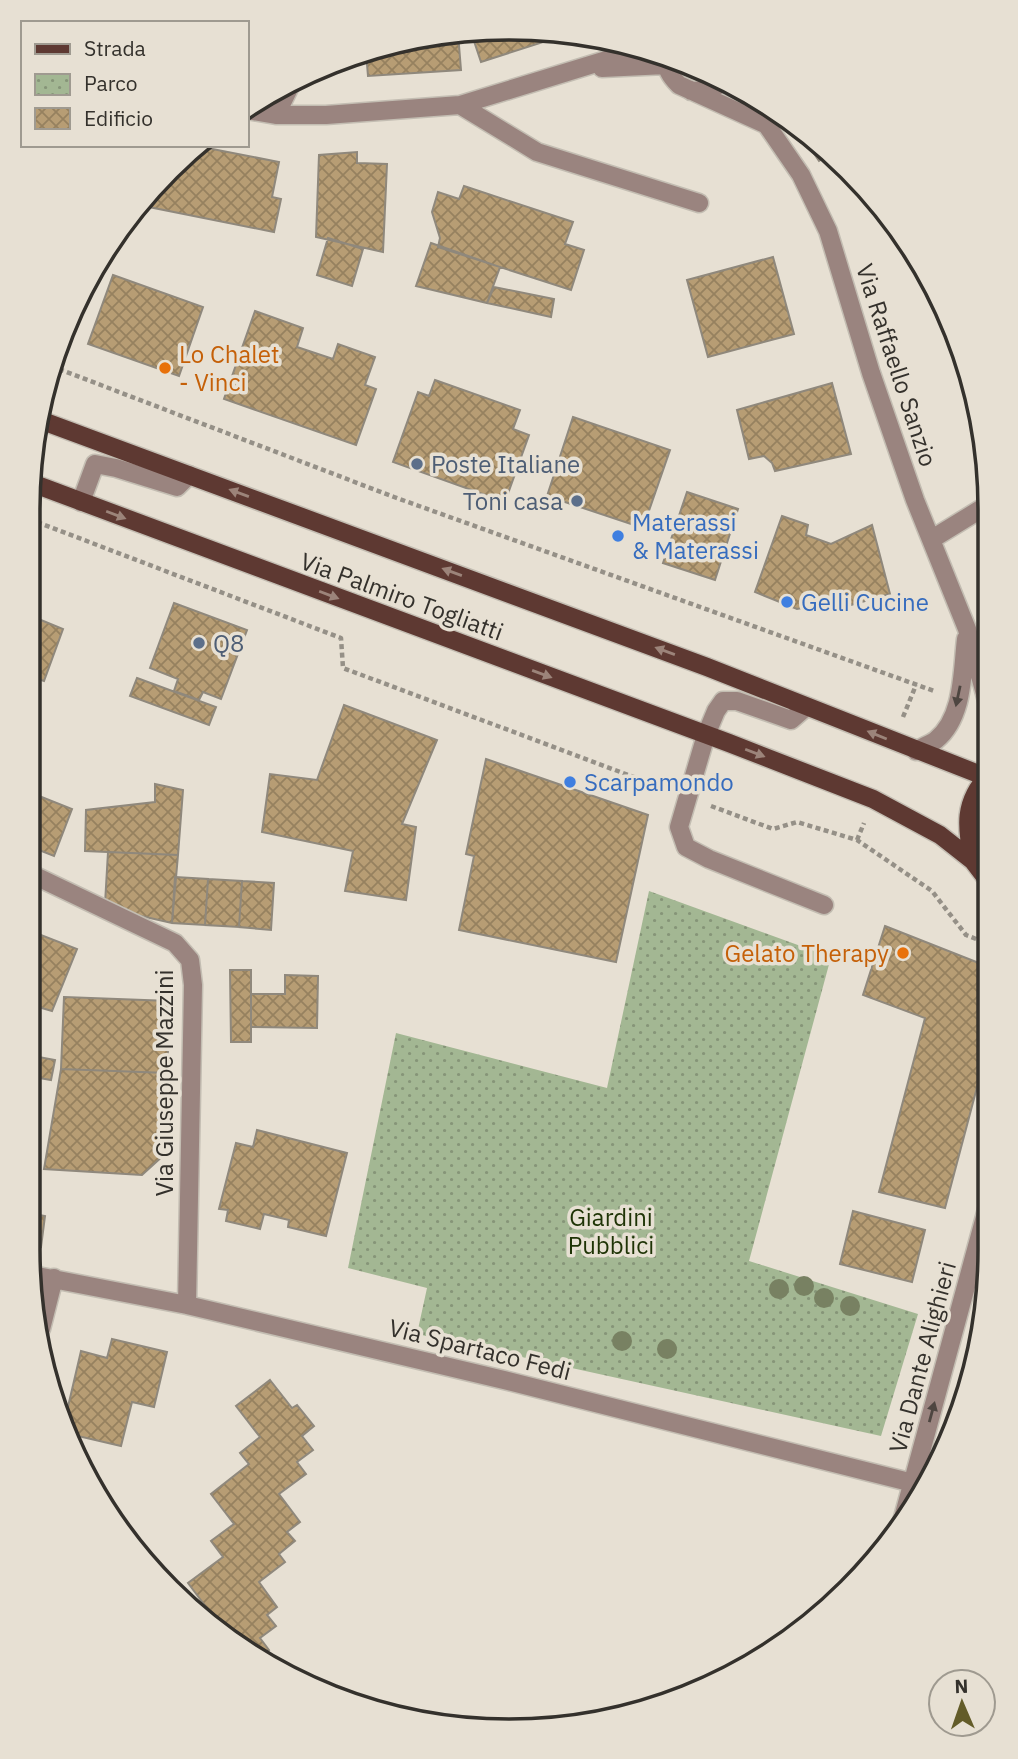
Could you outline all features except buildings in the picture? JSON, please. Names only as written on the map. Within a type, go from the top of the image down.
[{"type":"main road","name":"Via Palmiro Togliatti","points":[[48,423],[707,667],[916,751],[978,773]]},
{"type":"main road","name":"Via Palmiro Togliatti","points":[[41,487],[873,799],[940,835],[978,868]]},
{"type":"main road","name":"Via Palmiro Togliatti","points":[[973,861],[967,830],[969,805],[978,791]]},
{"type":"street","points":[[260,112],[326,116],[460,105],[625,55]]},
{"type":"street","points":[[581,69],[651,62]]},
{"type":"street","points":[[667,68],[670,76],[679,85],[765,124]]},
{"type":"street","points":[[691,90],[704,91],[713,88]]},
{"type":"street","points":[[276,115],[284,98]]},
{"type":"street","points":[[460,105],[537,152],[699,203]]},
{"type":"street","name":"Via Raffaello Sanzio","points":[[757,111],[801,175],[828,231],[871,373],[915,500],[967,629],[978,668]]},
{"type":"street","points":[[81,502],[95,464],[177,487],[189,475]]},
{"type":"street","points":[[932,539],[978,511]]},
{"type":"street","name":"Via Raffaello Sanzio","points":[[967,629],[978,644]]},
{"type":"street","name":"Via Raffaello Sanzio","points":[[916,751],[937,739],[950,721],[959,700],[967,629]]},
{"type":"street","points":[[806,707],[791,720],[737,701],[723,701],[706,735],[679,827],[687,847],[709,859],[824,905]]},
{"type":"street","name":"Via Giuseppe Mazzini","points":[[40,878],[175,943],[190,960],[193,985],[187,1305]]},
{"type":"street","name":"Via Dante Alighieri","points":[[911,1491],[978,1243]]},
{"type":"street","name":"Via Spartaco Fedi","points":[[41,1276],[187,1305],[504,1380],[913,1483]]},
{"type":"street","points":[[45,1315],[54,1278]]},
{"type":"path","points":[[61,370],[394,497],[916,685]]},
{"type":"path","points":[[40,523],[341,638],[343,668],[774,829],[797,822],[858,840],[932,891],[966,935],[978,940]]},
{"type":"green space","name":"Giardini Pubblici","points":[[649,891],[831,957],[749,1261],[918,1314],[881,1436],[417,1334],[427,1288],[348,1268],[396,1033],[607,1088]]},
{"type":"place","name":"Lo Chalet - Vinci","points":[[165,368]]},
{"type":"place","name":"Poste Italiane","points":[[417,464]]},
{"type":"place","name":"Toni casa","points":[[577,501]]},
{"type":"place","name":"Materassi & Materassi","points":[[618,536]]},
{"type":"place","name":"Gelli Cucine","points":[[787,602]]},
{"type":"place","name":"Q8","points":[[199,643]]},
{"type":"place","name":"Scarpamondo","points":[[570,782]]},
{"type":"place","name":"Gelato Therapy","points":[[903,953]]}]
